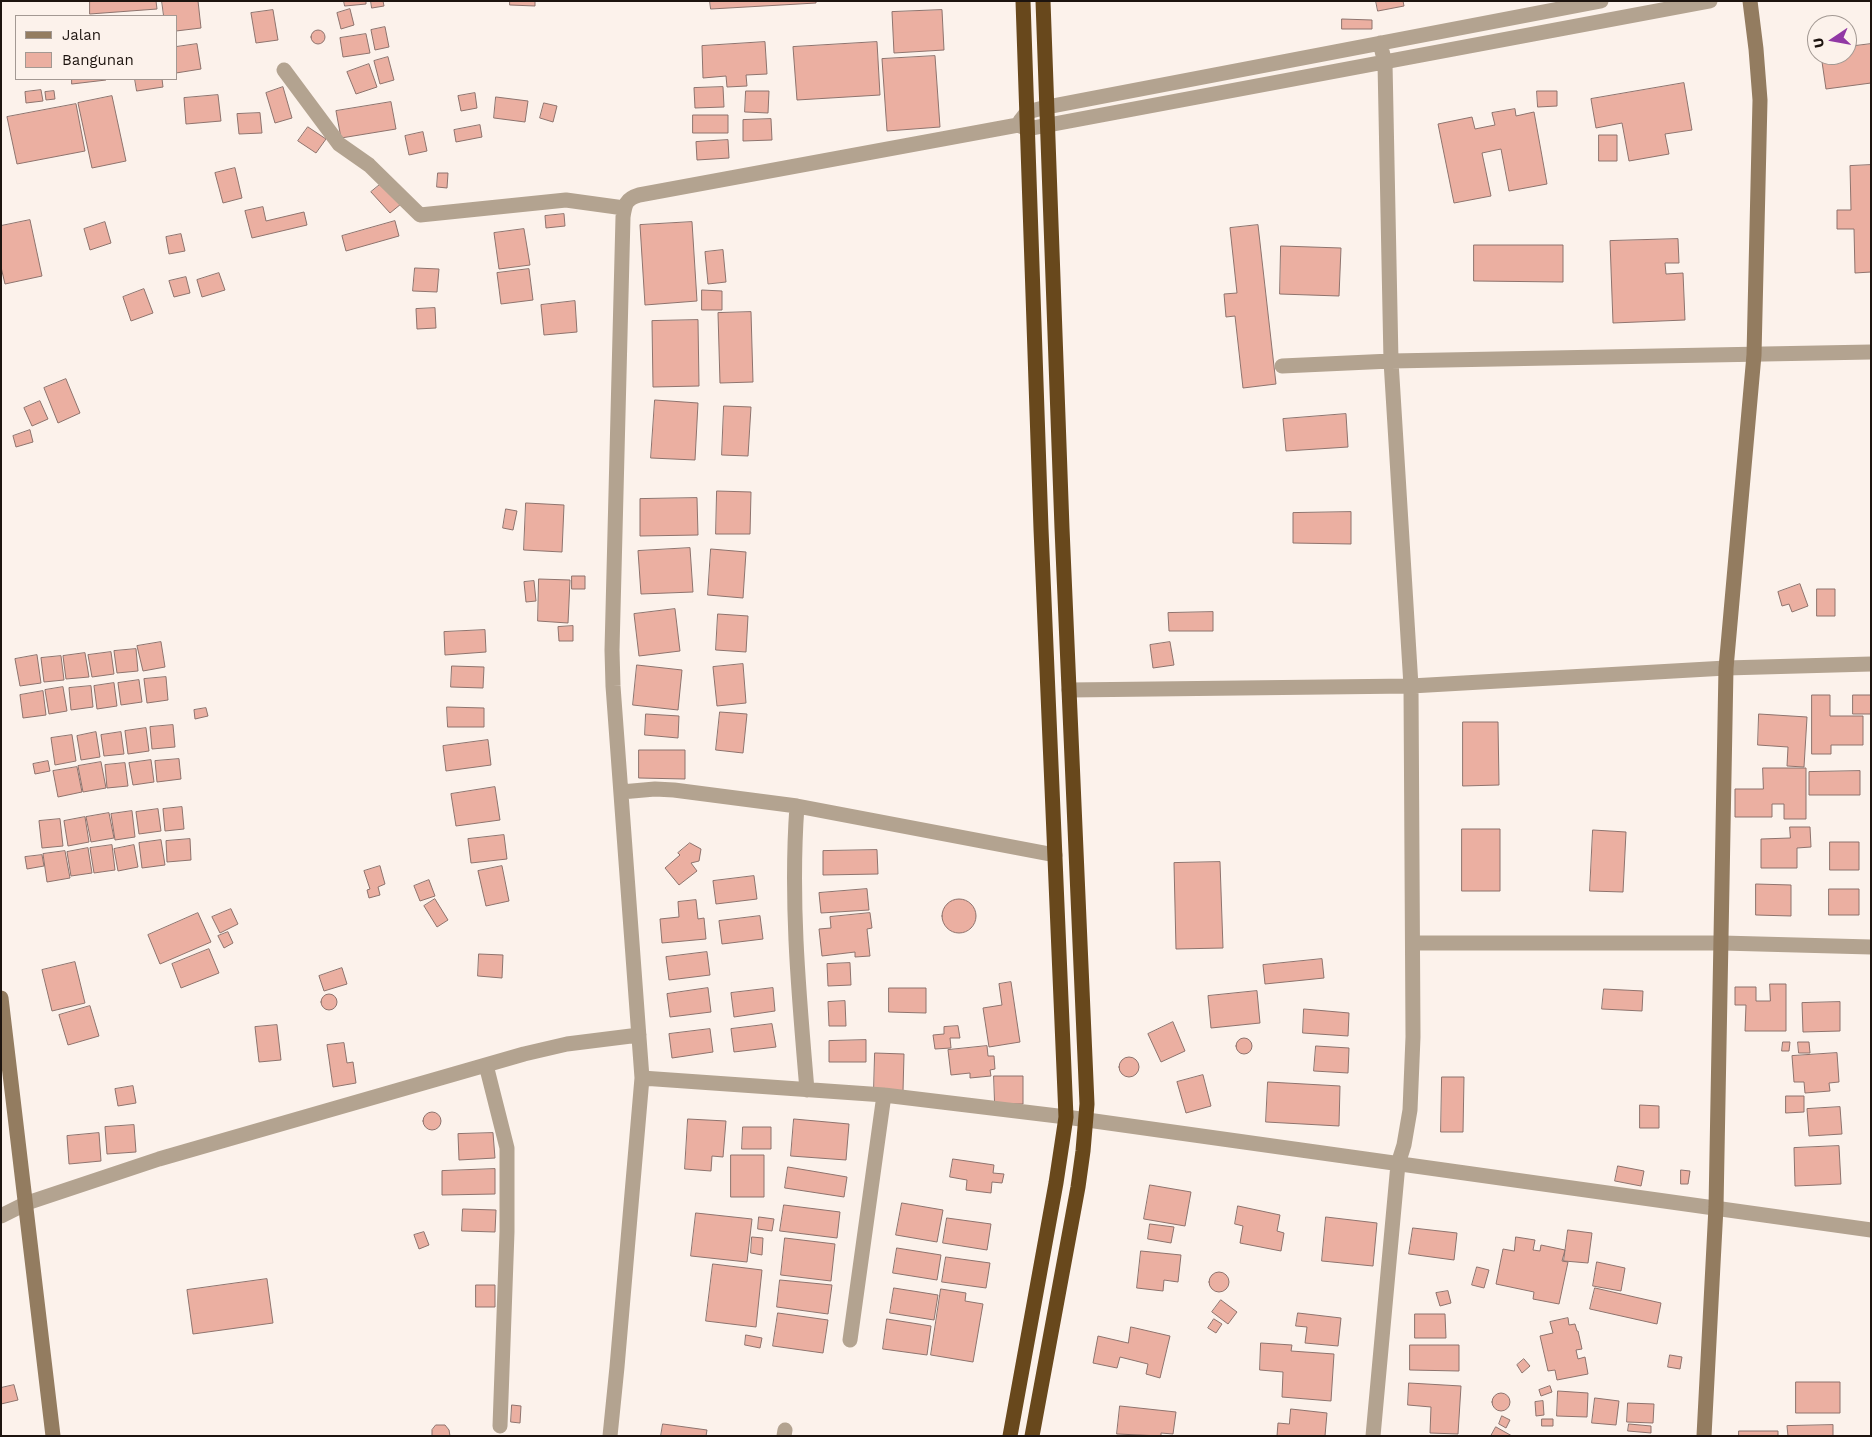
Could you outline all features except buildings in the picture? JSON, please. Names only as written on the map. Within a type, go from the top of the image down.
[{"type":"highway","points":[[1010,1436],[1066,1118],[1024,122],[1023,1]]},
{"type":"highway","points":[[1032,1436],[1078,1187],[1086,1120],[1061,518],[1044,1]]},
{"type":"street","points":[[1024,122],[1047,107],[1601,1]]},
{"type":"street","points":[[610,1436],[642,1078],[613,686],[612,650],[624,208],[626,201],[639,195],[1024,122],[1049,125],[1710,1]]},
{"type":"street","points":[[1704,1436],[1716,1208],[1726,668],[1754,355],[1760,100],[1750,1]]},
{"type":"street","points":[[1373,1436],[1398,1164],[1404,1145],[1410,1110],[1414,943],[1410,686],[1391,362],[1385,63],[1380,43]]},
{"type":"street","points":[[284,70],[339,144],[369,165],[420,215],[566,200],[624,208]]},
{"type":"street","points":[[1282,366],[1871,352]]},
{"type":"street","points":[[1069,690],[1410,686],[1726,668],[1871,664]]},
{"type":"street","points":[[621,792],[655,789],[674,790],[796,806],[1055,855]]},
{"type":"street","points":[[796,806],[793,873],[800,1010],[807,1090]]},
{"type":"street","points":[[1414,943],[1722,943],[1871,947]]},
{"type":"street","points":[[1,998],[27,1203],[53,1436]]},
{"type":"street","points":[[1,1216],[27,1203],[159,1159],[486,1064],[543,1048],[638,1035]]},
{"type":"street","points":[[486,1064],[507,1148],[507,1232],[500,1426]]},
{"type":"street","points":[[642,1078],[884,1095],[1086,1120],[1871,1230]]},
{"type":"street","points":[[850,1340],[884,1095]]}]
